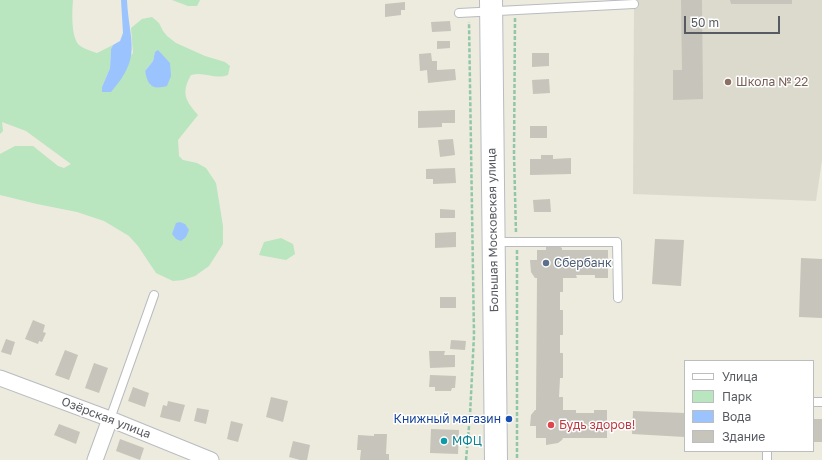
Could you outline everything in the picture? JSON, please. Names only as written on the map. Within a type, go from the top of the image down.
[{"type":"main road","name":"Большая Московская улица","points":[[491,5],[496,460]]},
{"type":"street","name":"Озёрская улица","points":[[0,378],[110,419],[211,460]]},
{"type":"street","points":[[95,460],[110,419]]},
{"type":"lane","points":[[460,13],[469,12],[491,5],[515,10],[634,4]]},
{"type":"lane","points":[[494,242],[617,242],[618,298]]},
{"type":"lane","points":[[110,419],[154,295]]},
{"type":"path","points":[[515,10],[514,154],[517,460]]},
{"type":"path","points":[[466,460],[474,334],[469,12]]},
{"type":"shaded area","name":"Школа № 22","points":[[634,0],[822,0],[822,160],[816,201],[633,194]]},
{"type":"green space","points":[[0,0],[73,0],[73,30],[76,41],[79,45],[85,49],[97,53],[113,45],[111,49],[110,68],[102,87],[133,53],[131,28],[142,19],[152,17],[159,23],[167,36],[176,43],[205,56],[225,62],[230,66],[228,75],[218,77],[201,74],[191,75],[185,92],[187,100],[198,115],[178,140],[179,156],[183,160],[197,163],[206,168],[216,183],[223,226],[223,244],[209,266],[195,276],[183,280],[173,281],[156,273],[138,246],[129,236],[104,221],[77,212],[0,195],[0,154],[15,146],[33,146],[58,166],[64,168],[71,164],[26,131],[2,122],[3,131],[0,134]],"holes":[[[155,52],[151,86],[145,71],[153,61]]]},
{"type":"green space","points":[[172,0],[200,0],[197,6],[188,6]]},
{"type":"green space","points":[[281,238],[293,244],[295,254],[286,260],[259,255],[264,242]]},
{"type":"water","points":[[121,0],[127,0],[132,48],[131,58],[121,79],[111,92],[102,92],[102,87],[110,68],[111,49],[113,45],[120,41],[123,33]]},
{"type":"water","points":[[158,50],[170,63],[171,76],[167,86],[154,87],[149,83],[145,71],[153,61],[155,52]]},
{"type":"water","points":[[180,222],[185,224],[189,230],[186,237],[181,241],[176,239],[172,234],[176,223]]},
{"type":"building","points":[[681,0],[702,0],[703,99],[673,100],[673,70],[682,70]]},
{"type":"building","points":[[730,0],[792,0],[792,4],[731,4]]},
{"type":"building","points":[[405,2],[405,10],[401,10],[401,15],[385,17],[385,4]]},
{"type":"building","points":[[450,21],[451,31],[432,32],[431,22]]},
{"type":"building","points":[[437,41],[450,41],[450,48],[437,49]]},
{"type":"building","points":[[431,53],[432,61],[437,61],[437,70],[455,69],[456,80],[428,83],[427,70],[420,71],[419,54]]},
{"type":"building","points":[[532,53],[549,53],[549,66],[532,67]]},
{"type":"building","points":[[549,79],[550,93],[533,94],[532,80]]},
{"type":"building","points":[[455,110],[455,123],[442,123],[442,127],[418,128],[418,111]]},
{"type":"building","points":[[530,126],[547,126],[547,138],[530,138]]},
{"type":"building","points":[[453,139],[455,155],[440,157],[438,140]]},
{"type":"building","points":[[541,155],[553,155],[553,159],[571,158],[571,174],[530,175],[530,159],[541,159]]},
{"type":"building","points":[[455,168],[456,183],[433,184],[433,179],[426,179],[426,169]]},
{"type":"building","points":[[550,199],[551,212],[534,212],[533,200]]},
{"type":"building","points":[[440,209],[455,210],[455,218],[440,218]]},
{"type":"building","points":[[456,232],[456,247],[435,248],[435,233]]},
{"type":"building","points":[[655,239],[684,240],[681,286],[652,284]]},
{"type":"building","points":[[546,243],[557,245],[562,248],[562,250],[608,250],[608,278],[595,278],[595,275],[576,275],[577,278],[563,278],[563,292],[560,292],[560,310],[563,310],[563,335],[560,335],[560,353],[563,353],[563,378],[560,378],[559,397],[563,397],[563,410],[576,410],[576,413],[594,413],[594,410],[607,410],[607,438],[563,438],[558,443],[546,445],[546,438],[536,438],[536,426],[530,426],[531,415],[536,410],[537,278],[535,278],[531,272],[530,260],[537,260],[537,250],[546,250]]},
{"type":"building","points":[[801,258],[822,259],[822,318],[799,317]]},
{"type":"building","points":[[440,297],[456,297],[456,308],[440,308]]},
{"type":"building","points":[[33,320],[45,325],[43,332],[46,333],[42,342],[39,341],[38,344],[25,339]]},
{"type":"building","points":[[6,339],[15,342],[11,355],[1,352]]},
{"type":"building","points":[[451,340],[466,341],[465,350],[450,349]]},
{"type":"building","points":[[65,350],[78,355],[69,380],[55,375]]},
{"type":"building","points":[[429,351],[445,351],[444,355],[455,355],[455,367],[430,368]]},
{"type":"building","points":[[94,363],[108,368],[99,393],[85,388]]},
{"type":"building","points":[[430,375],[456,376],[455,388],[452,388],[451,391],[435,391],[435,387],[429,387]]},
{"type":"building","points":[[133,387],[149,393],[145,407],[128,401]]},
{"type":"building","points":[[271,397],[288,401],[283,422],[266,417]]},
{"type":"building","points":[[168,401],[185,405],[180,422],[160,417],[163,405],[167,406]]},
{"type":"building","points":[[197,408],[209,410],[206,424],[194,421]]},
{"type":"building","points":[[633,411],[684,413],[684,437],[632,434]]},
{"type":"building","points":[[814,419],[822,419],[822,442],[814,442]]},
{"type":"building","points":[[231,421],[243,424],[238,442],[227,439]]},
{"type":"building","points":[[59,424],[80,432],[76,444],[54,435]]},
{"type":"building","name":"МФЦ","points":[[431,429],[459,430],[458,454],[430,453]]},
{"type":"building","points":[[374,434],[387,434],[386,454],[389,454],[389,460],[360,460],[361,450],[357,450],[358,435],[374,436]]},
{"type":"building","points":[[120,439],[144,448],[140,460],[116,451]]},
{"type":"building","points":[[293,441],[310,445],[307,460],[289,457]]},
{"type":"place","name":"Школа № 22","points":[[728,82]]},
{"type":"place","name":"Сбербанк","points":[[546,263]]},
{"type":"place","name":"Книжный магазин","points":[[509,419]]},
{"type":"place","name":"Будь здоров!","points":[[551,425]]},
{"type":"place","name":"МФЦ","points":[[444,441]]}]
